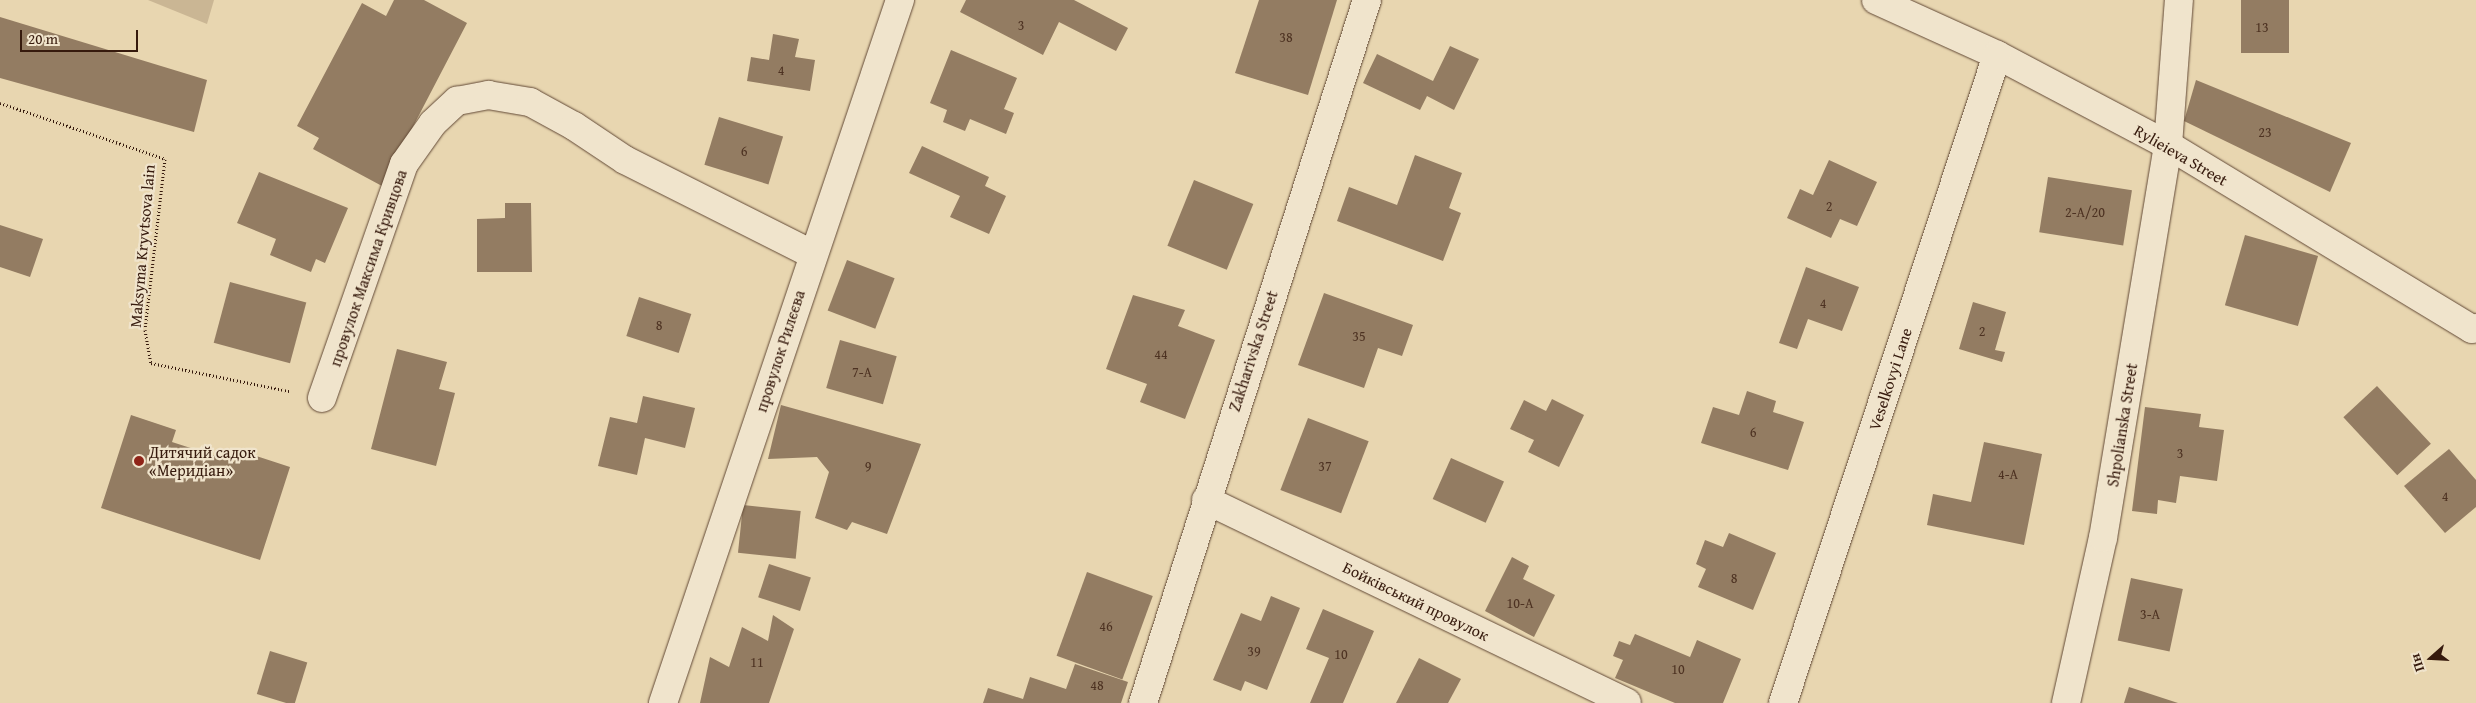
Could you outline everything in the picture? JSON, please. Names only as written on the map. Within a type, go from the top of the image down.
[{"type":"street","name":"провулок Рилєєва","points":[[663,703],[812,254],[900,0]]},
{"type":"street","name":"Zakharivska Street","points":[[1144,703],[1206,500],[1367,0]]},
{"type":"street","name":"Rylieieva Street","points":[[1876,0],[1996,55],[2168,145],[2475,334]]},
{"type":"street","name":"Shpolianska Street","points":[[2066,703],[2103,538],[2168,145],[2179,0]]},
{"type":"street","name":"Veselkovyi Lane","points":[[1783,703],[1996,55]]},
{"type":"street","name":"провулок Максима Кривцова","points":[[322,398],[404,164],[433,123],[457,101],[488,95],[530,102],[574,126],[625,160],[812,254]]},
{"type":"street","name":"Бойківський провулок","points":[[1206,500],[1627,703]]},
{"type":"path","name":"Maksyma Kryvtsova lain","points":[[0,103],[165,159],[145,330],[151,363],[322,398]]},
{"type":"shaded area","points":[[148,0],[214,0],[207,24]]},
{"type":"building","points":[[394,0],[424,0],[467,23],[382,186],[313,149],[319,138],[297,126],[362,3],[386,16]]},
{"type":"building","points":[[966,0],[1074,0],[1128,28],[1116,51],[1059,22],[1043,55],[960,12]]},
{"type":"building","points":[[1259,0],[1337,0],[1308,95],[1235,73]]},
{"type":"building","points":[[2241,0],[2289,0],[2289,53],[2241,53]]},
{"type":"building","points":[[0,17],[207,80],[194,132],[0,78]]},
{"type":"building","points":[[773,34],[799,39],[795,57],[815,60],[810,91],[747,81],[751,57],[769,60]]},
{"type":"building","points":[[1450,46],[1479,59],[1454,110],[1427,96],[1420,110],[1363,83],[1377,54],[1433,81]]},
{"type":"building","points":[[951,50],[1017,78],[1004,109],[1014,113],[1006,134],[970,119],[965,131],[943,122],[947,110],[930,103]]},
{"type":"building","points":[[2196,80],[2351,143],[2330,192],[2184,121]]},
{"type":"building","points":[[719,117],[783,137],[768,184],[704,165]]},
{"type":"building","points":[[922,146],[989,177],[985,186],[1006,196],[989,234],[950,217],[960,196],[909,173]]},
{"type":"building","points":[[1415,155],[1462,173],[1449,208],[1461,213],[1443,261],[1337,221],[1349,187],[1397,205]]},
{"type":"building","points":[[1829,160],[1877,182],[1857,226],[1840,219],[1831,238],[1787,218],[1800,189],[1813,195]]},
{"type":"building","points":[[259,172],[348,208],[325,263],[316,259],[311,272],[270,255],[276,239],[237,223]]},
{"type":"building","points":[[2048,177],[2132,190],[2123,246],[2039,232]]},
{"type":"building","points":[[1194,180],[1253,204],[1227,270],[1167,246]]},
{"type":"building","points":[[505,203],[531,203],[532,272],[477,272],[477,219],[505,218]]},
{"type":"building","points":[[0,225],[43,239],[30,277],[0,267]]},
{"type":"building","points":[[2245,235],[2318,256],[2298,326],[2225,305]]},
{"type":"building","points":[[847,260],[895,278],[875,329],[828,310]]},
{"type":"building","points":[[1806,267],[1859,287],[1842,331],[1808,319],[1797,349],[1779,343]]},
{"type":"building","points":[[230,282],[306,302],[290,363],[214,343]]},
{"type":"building","points":[[1324,293],[1413,325],[1402,356],[1378,348],[1364,388],[1298,365]]},
{"type":"building","points":[[1133,295],[1185,310],[1178,326],[1215,340],[1185,419],[1140,402],[1147,384],[1106,369]]},
{"type":"building","points":[[639,297],[691,314],[679,353],[626,336]]},
{"type":"building","points":[[1973,302],[2006,312],[1995,350],[2005,352],[2002,362],[1959,349]]},
{"type":"building","points":[[840,340],[897,356],[883,404],[826,388]]},
{"type":"building","points":[[397,349],[447,362],[439,389],[455,393],[436,466],[371,449]]},
{"type":"building","points":[[2377,386],[2431,444],[2397,475],[2343,417]]},
{"type":"building","points":[[1747,391],[1776,401],[1773,412],[1804,422],[1788,470],[1701,443],[1713,407],[1739,415]]},
{"type":"building","points":[[643,396],[695,408],[685,448],[645,438],[637,475],[598,466],[610,417],[637,423]]},
{"type":"building","points":[[1552,399],[1584,415],[1559,467],[1528,452],[1534,440],[1510,429],[1524,400],[1546,411]]},
{"type":"building","points":[[781,405],[921,444],[887,534],[852,522],[847,530],[815,518],[829,472],[817,457],[768,459]]},
{"type":"building","points":[[2145,407],[2201,414],[2199,427],[2224,430],[2217,481],[2180,476],[2176,503],[2158,500],[2157,514],[2132,511]]},
{"type":"building","points":[[131,415],[176,430],[172,442],[234,462],[238,450],[290,467],[260,560],[101,508]]},
{"type":"building","points":[[1308,418],[1369,441],[1341,513],[1280,490]]},
{"type":"building","points":[[1984,442],[2042,454],[2024,545],[1927,525],[1933,494],[1971,502]]},
{"type":"building","points":[[2449,449],[2476,480],[2476,507],[2445,533],[2404,486]]},
{"type":"building","points":[[1451,458],[1504,482],[1486,523],[1433,499]]},
{"type":"building","points":[[743,505],[801,511],[796,559],[738,553]]},
{"type":"building","points":[[1729,533],[1776,553],[1753,610],[1698,587],[1706,569],[1696,564],[1705,540],[1723,547]]},
{"type":"building","points":[[1512,557],[1529,566],[1523,579],[1555,595],[1534,637],[1485,611]]},
{"type":"building","points":[[769,564],[811,578],[800,611],[758,597]]},
{"type":"building","points":[[1087,572],[1153,596],[1122,680],[1057,656]]},
{"type":"building","points":[[2131,578],[2183,589],[2170,652],[2118,641]]},
{"type":"building","points":[[1271,596],[1300,608],[1267,690],[1245,681],[1241,691],[1213,680],[1241,613],[1261,621]]},
{"type":"building","points":[[1323,609],[1374,631],[1343,703],[1310,703],[1329,658],[1306,649]]},
{"type":"building","points":[[773,615],[794,629],[769,703],[700,703],[710,657],[729,667],[742,627],[768,641]]},
{"type":"building","points":[[1635,634],[1690,657],[1697,640],[1741,659],[1723,703],[1675,703],[1615,678],[1623,660],[1613,656],[1619,641],[1630,645]]},
{"type":"building","points":[[270,651],[307,662],[295,703],[286,703],[257,694]]},
{"type":"building","points":[[1419,658],[1461,679],[1448,703],[1396,703]]},
{"type":"building","points":[[1075,664],[1128,682],[1121,703],[983,703],[988,688],[1023,699],[1030,677],[1066,689]]},
{"type":"building","points":[[2129,687],[2178,703],[2124,703]]},
{"type":"place","name":"Дитячий садок «Меридіан»","points":[[139,461]]}]
